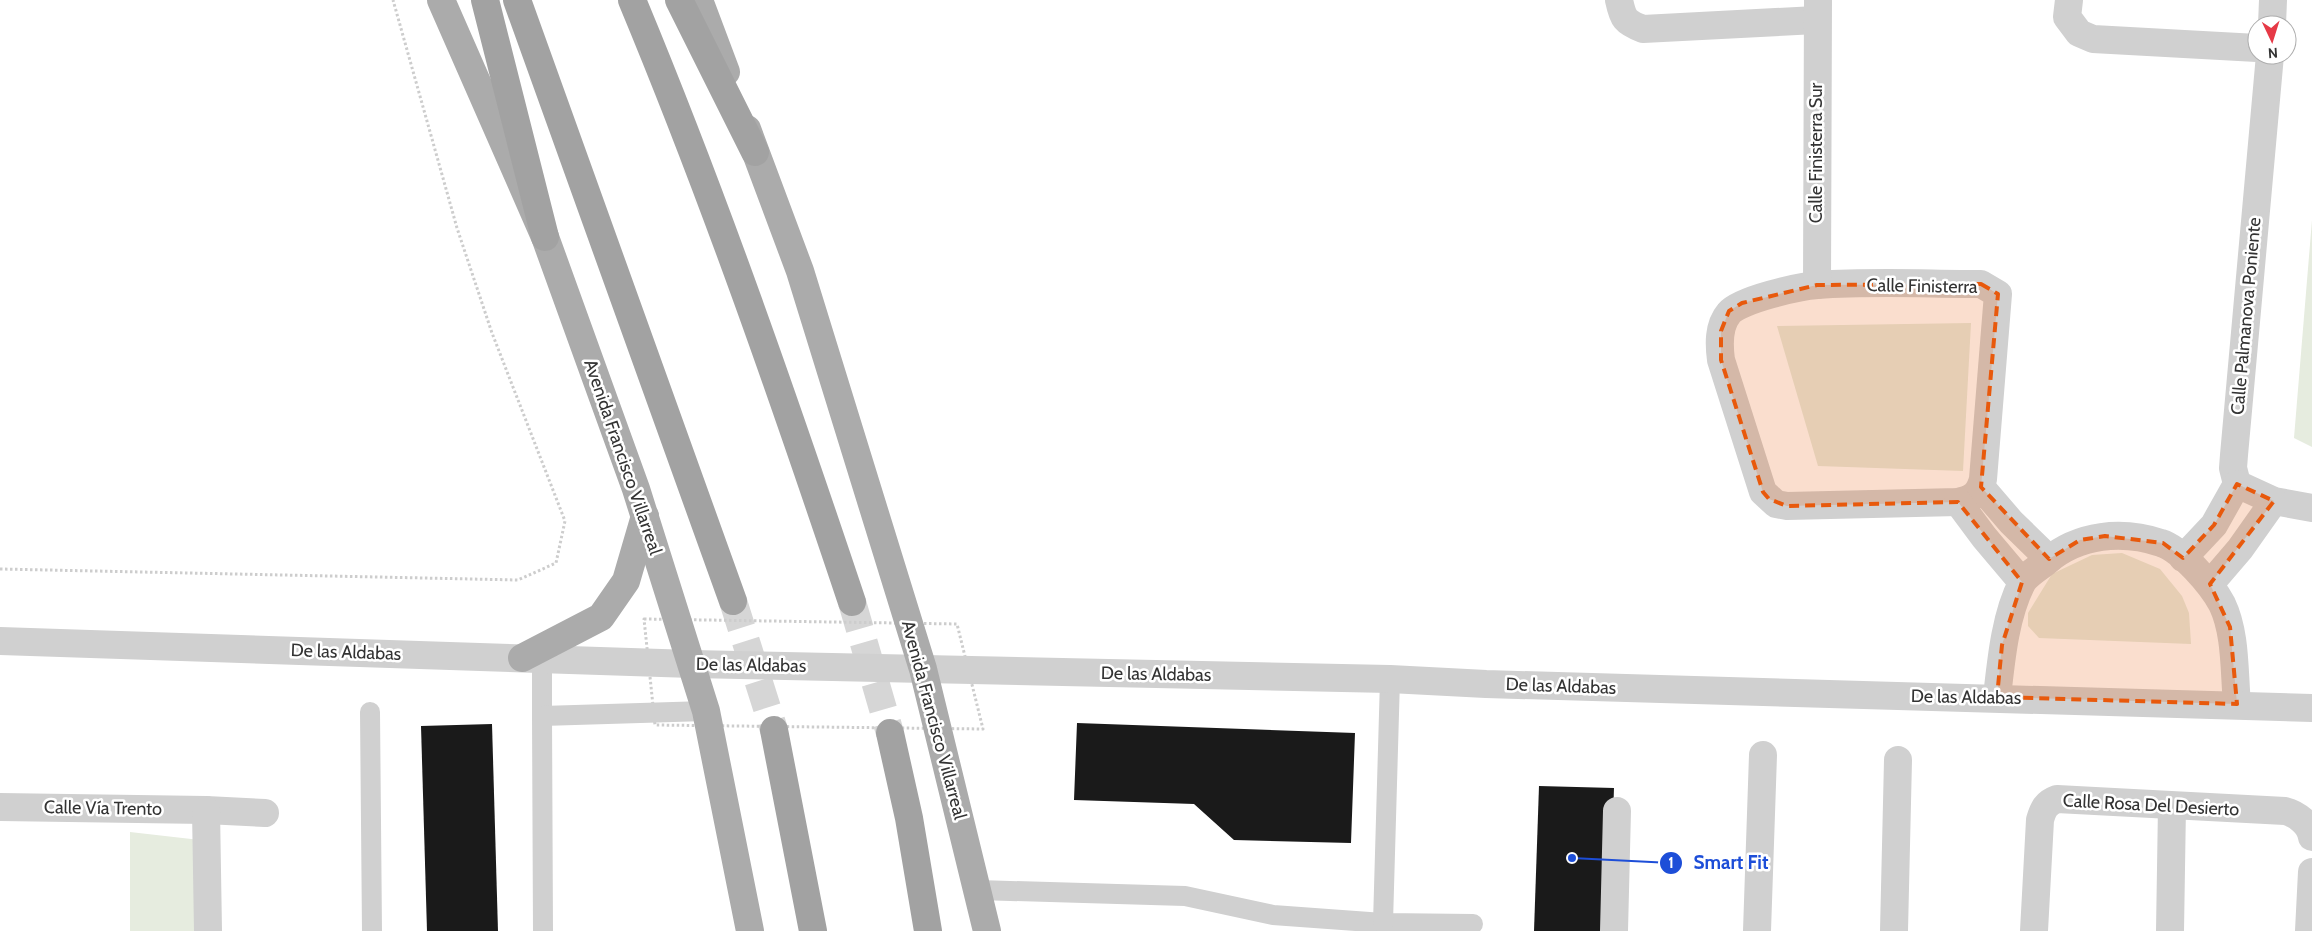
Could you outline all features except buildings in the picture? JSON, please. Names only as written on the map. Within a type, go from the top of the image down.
[{"type":"highway","points":[[485,0],[545,237]]},
{"type":"highway","points":[[517,0],[733,601]]},
{"type":"highway","points":[[632,0],[678,113],[798,443],[852,602]]},
{"type":"highway","points":[[678,0],[755,152]]},
{"type":"highway","points":[[774,730],[813,931]]},
{"type":"highway","points":[[890,732],[909,818],[928,931]]},
{"type":"main road","name":"Avenida Francisco Villarreal","points":[[441,0],[545,237],[645,516],[692,664],[707,718],[750,931]]},
{"type":"main road","name":"Avenida Francisco Villarreal","points":[[699,0],[800,271],[924,669],[987,931]]},
{"type":"main road","points":[[532,659],[601,616],[626,581],[645,516]]},
{"type":"street","name":"Calle Finisterra Sur","points":[[1620,0],[1622,16],[1630,24],[1644,28],[1817,10],[1816,285]]},
{"type":"street","points":[[2069,0],[2067,17],[2079,32],[2093,39],[2247,47]]},
{"type":"street","points":[[2272,15],[2273,0]]},
{"type":"street","name":"Calle Palmanova Poniente","points":[[2237,484],[2233,468],[2269,65]]},
{"type":"street","name":"Calle Finisterra","points":[[1951,502],[1786,506],[1769,499],[1763,492],[1721,360],[1719,343],[1724,320],[1730,311],[1742,303],[1816,285],[1981,284],[1998,294],[1981,487]]},
{"type":"street","points":[[2183,558],[2214,525],[2237,484],[2274,501],[2312,508]]},
{"type":"street","points":[[1951,502],[1972,499],[1981,487],[2010,522],[2049,559]]},
{"type":"street","points":[[2210,584],[2240,549],[2274,501]]},
{"type":"street","points":[[1951,502],[2022,582]]},
{"type":"street","points":[[1997,697],[2002,645],[2022,582],[2060,550],[2080,540],[2105,536],[2132,537],[2163,543],[2183,558],[2210,584],[2222,604],[2230,627],[2237,704]]},
{"type":"street","name":"De las Aldabas","points":[[0,641],[692,664],[1390,679],[1486,684],[1997,697],[2312,708]]},
{"type":"street","points":[[1757,931],[1763,755]]},
{"type":"street","points":[[1894,931],[1898,760]]},
{"type":"street","name":"Calle Rosa Del Desierto","points":[[2034,931],[2040,820],[2048,802],[2057,798],[2286,811],[2295,814],[2311,831],[2312,836]]},
{"type":"street","points":[[2170,931],[2172,806]]},
{"type":"street","name":"Calle Vía Trento","points":[[0,807],[206,810],[265,813]]},
{"type":"street","points":[[206,810],[208,931]]},
{"type":"street","points":[[1614,931],[1618,811]]},
{"type":"street","points":[[2309,931],[2312,872]]},
{"type":"lane","points":[[532,659],[542,716],[543,931]]},
{"type":"lane","points":[[1383,923],[1390,679]]},
{"type":"lane","points":[[370,712],[372,931]]},
{"type":"lane","points":[[542,716],[707,718]]},
{"type":"lane","points":[[978,890],[1185,896],[1273,923],[1473,924]]},
{"type":"path","points":[[0,569],[518,580],[556,562],[565,521],[492,333],[457,228],[393,0]]},
{"type":"path","points":[[644,619],[957,624]]},
{"type":"path","points":[[655,725],[707,718],[938,729],[983,729]]},
{"type":"highlighted area","points":[[1981,284],[1998,294],[1981,487],[2049,559],[2080,540],[2105,536],[2163,543],[2183,558],[2214,525],[2237,484],[2274,501],[2210,584],[2230,627],[2237,704],[1997,697],[2002,645],[2022,582],[1958,502],[1787,506],[1769,499],[1763,492],[1721,360],[1721,331],[1729,311],[1742,303],[1817,285]]},
{"type":"shaded area","points":[[2312,220],[2312,447],[2294,438]]},
{"type":"shaded area","points":[[1971,323],[1963,471],[1818,466],[1777,326]]},
{"type":"shaded area","points":[[2122,553],[2160,569],[2182,596],[2189,613],[2191,644],[2039,638],[2028,626],[2028,613],[2052,574],[2092,555]]},
{"type":"shaded area","points":[[130,832],[200,840],[203,931],[130,931]]},
{"type":"tunnel","points":[[733,601],[774,730]]},
{"type":"tunnel","points":[[852,602],[890,733]]},
{"type":"place","name":"Smart Fit","points":[[1572,858]]}]
